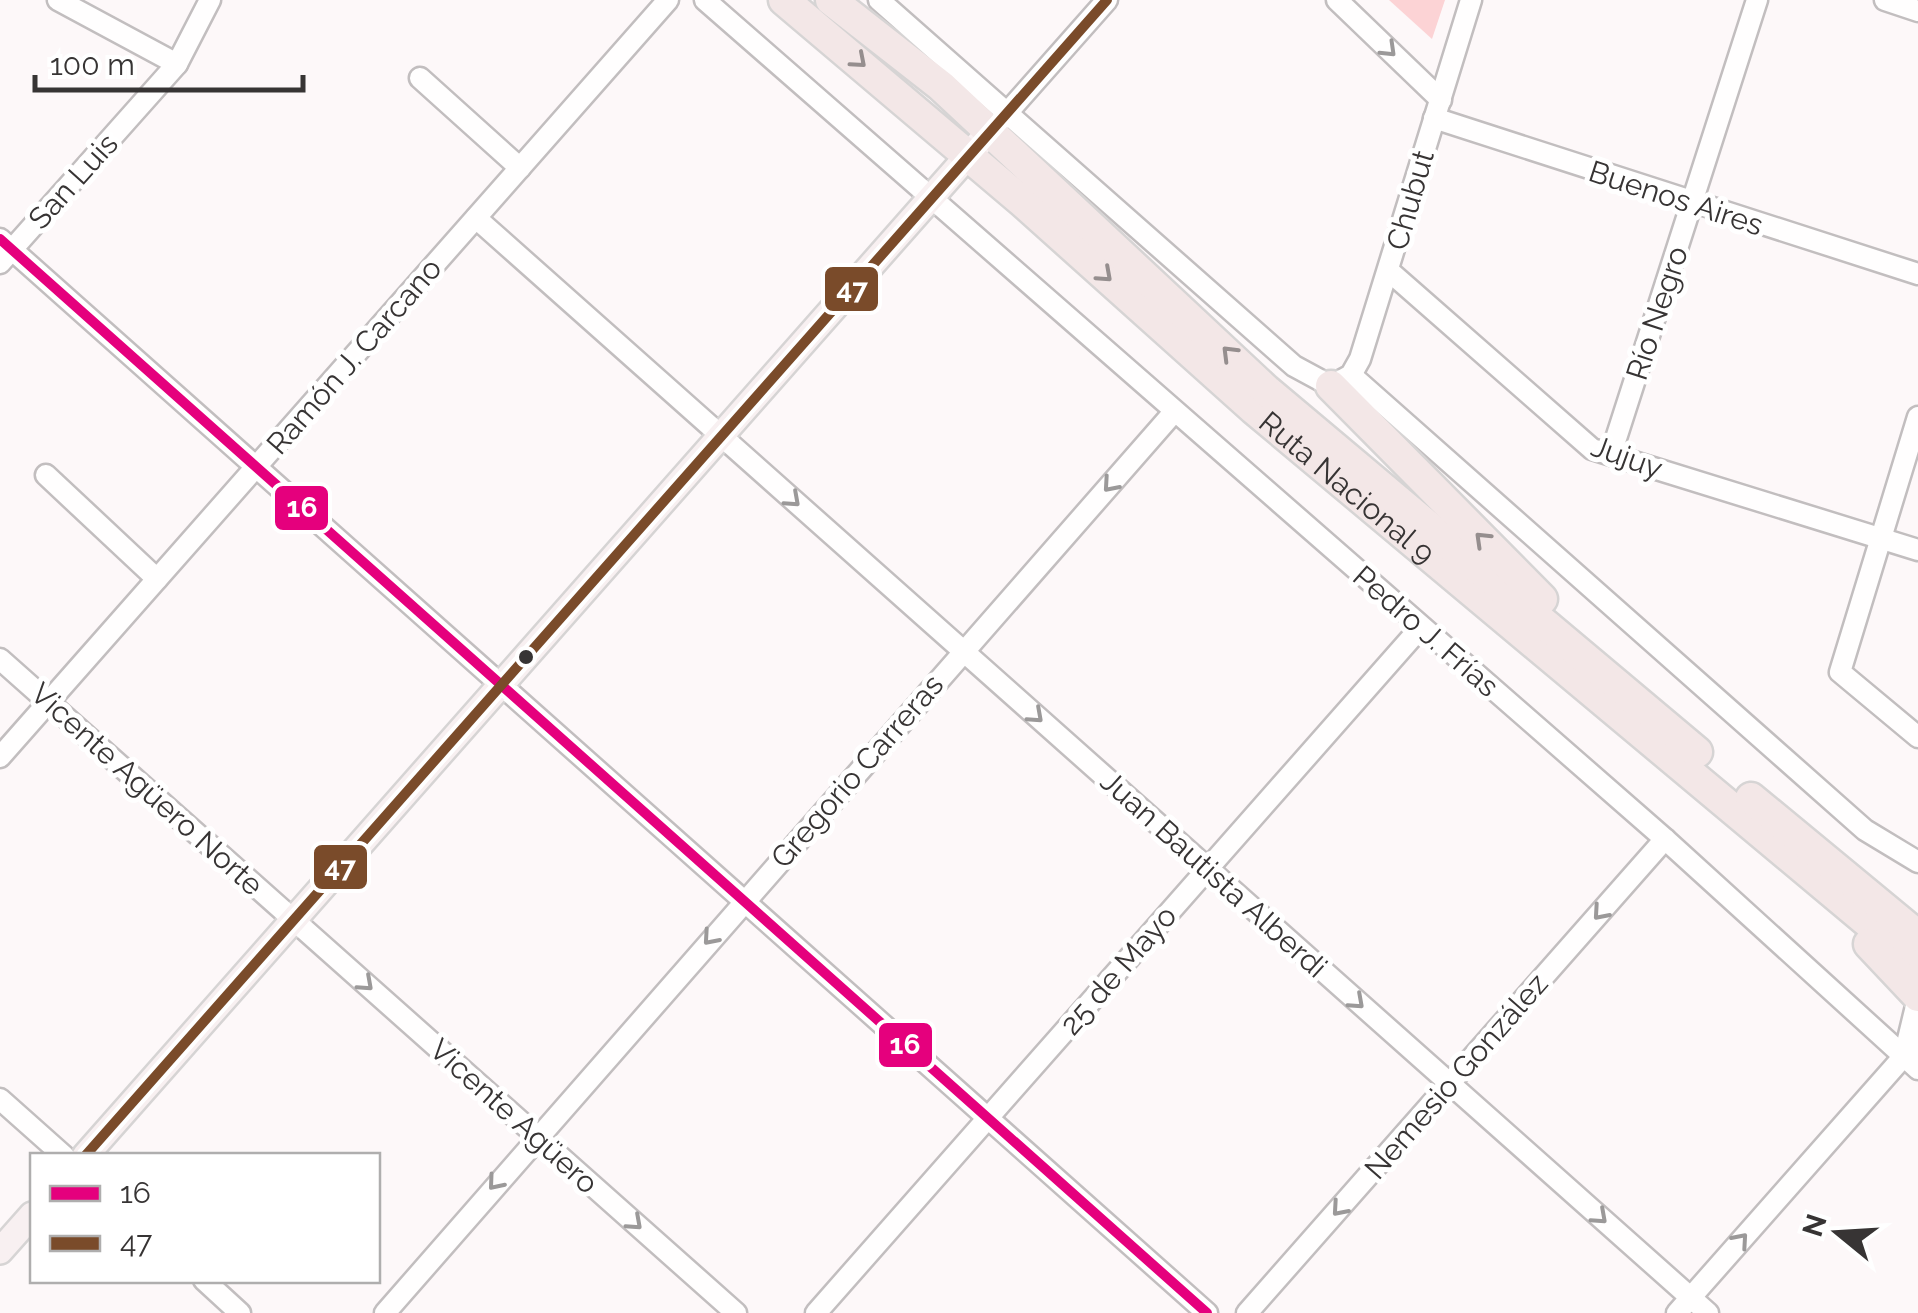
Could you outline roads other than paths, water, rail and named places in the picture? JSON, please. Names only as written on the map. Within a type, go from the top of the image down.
[{"type":"highway","name":"Ruta Nacional 9","points":[[784,0],[969,155],[1268,420],[1918,964]]},
{"type":"highway","name":"Ruta Nacional 9","points":[[832,0],[998,122],[1266,390],[1918,936]]},
{"type":"highway","points":[[1341,380],[1647,710]]},
{"type":"highway","points":[[1788,828],[1918,910]]},
{"type":"highway","points":[[1805,870],[1918,997]]},
{"type":"main road","points":[[88,1153],[998,122]]},
{"type":"main road","points":[[0,1252],[30,1217]]},
{"type":"street","points":[[58,0],[177,64]]},
{"type":"street","name":"San Luis","points":[[4,250],[177,64],[210,0]]},
{"type":"street","name":"Ramón J. Carcano","points":[[0,757],[668,0]]},
{"type":"street","name":"Pedro J. Frías","points":[[705,0],[1913,1058]]},
{"type":"street","points":[[879,0],[998,122],[1294,366],[1341,380],[1865,830],[1918,862]]},
{"type":"street","points":[[998,122],[1107,0]]},
{"type":"street","points":[[1336,0],[1438,109]]},
{"type":"street","name":"Chubut","points":[[1341,380],[1389,271],[1471,0]]},
{"type":"street","name":"Río Negro","points":[[1612,454],[1756,0]]},
{"type":"street","points":[[1885,0],[1918,10]]},
{"type":"street","points":[[420,78],[520,168]]},
{"type":"street","name":"Buenos Aires","points":[[1438,109],[1692,204],[1918,274]]},
{"type":"street","name":"Juan Bautista Alberdi","points":[[476,218],[1449,1083],[1684,1305],[1708,1313]]},
{"type":"street","points":[[4,250],[256,467],[1208,1313]]},
{"type":"street","name":"Jujuy","points":[[1389,271],[1573,436],[1612,454],[1918,550]]},
{"type":"street","name":"Gregorio Carreras","points":[[385,1313],[536,1135],[1174,412]]},
{"type":"street","points":[[1918,417],[1840,672],[1918,737]]},
{"type":"street","points":[[46,475],[157,580]]},
{"type":"street","name":"25 de Mayo","points":[[816,1313],[1421,627]]},
{"type":"street","name":"Vicente Agüero Norte","points":[[0,659],[293,920]]},
{"type":"street","name":"Nemesio González","points":[[1247,1313],[1664,840]]},
{"type":"street","name":"Vicente Agüero","points":[[293,920],[736,1313]]},
{"type":"street","points":[[1684,1305],[1913,1058],[1918,997]]},
{"type":"street","points":[[0,1099],[61,1153]]},
{"type":"street","points":[[207,1283],[240,1313]]}]
